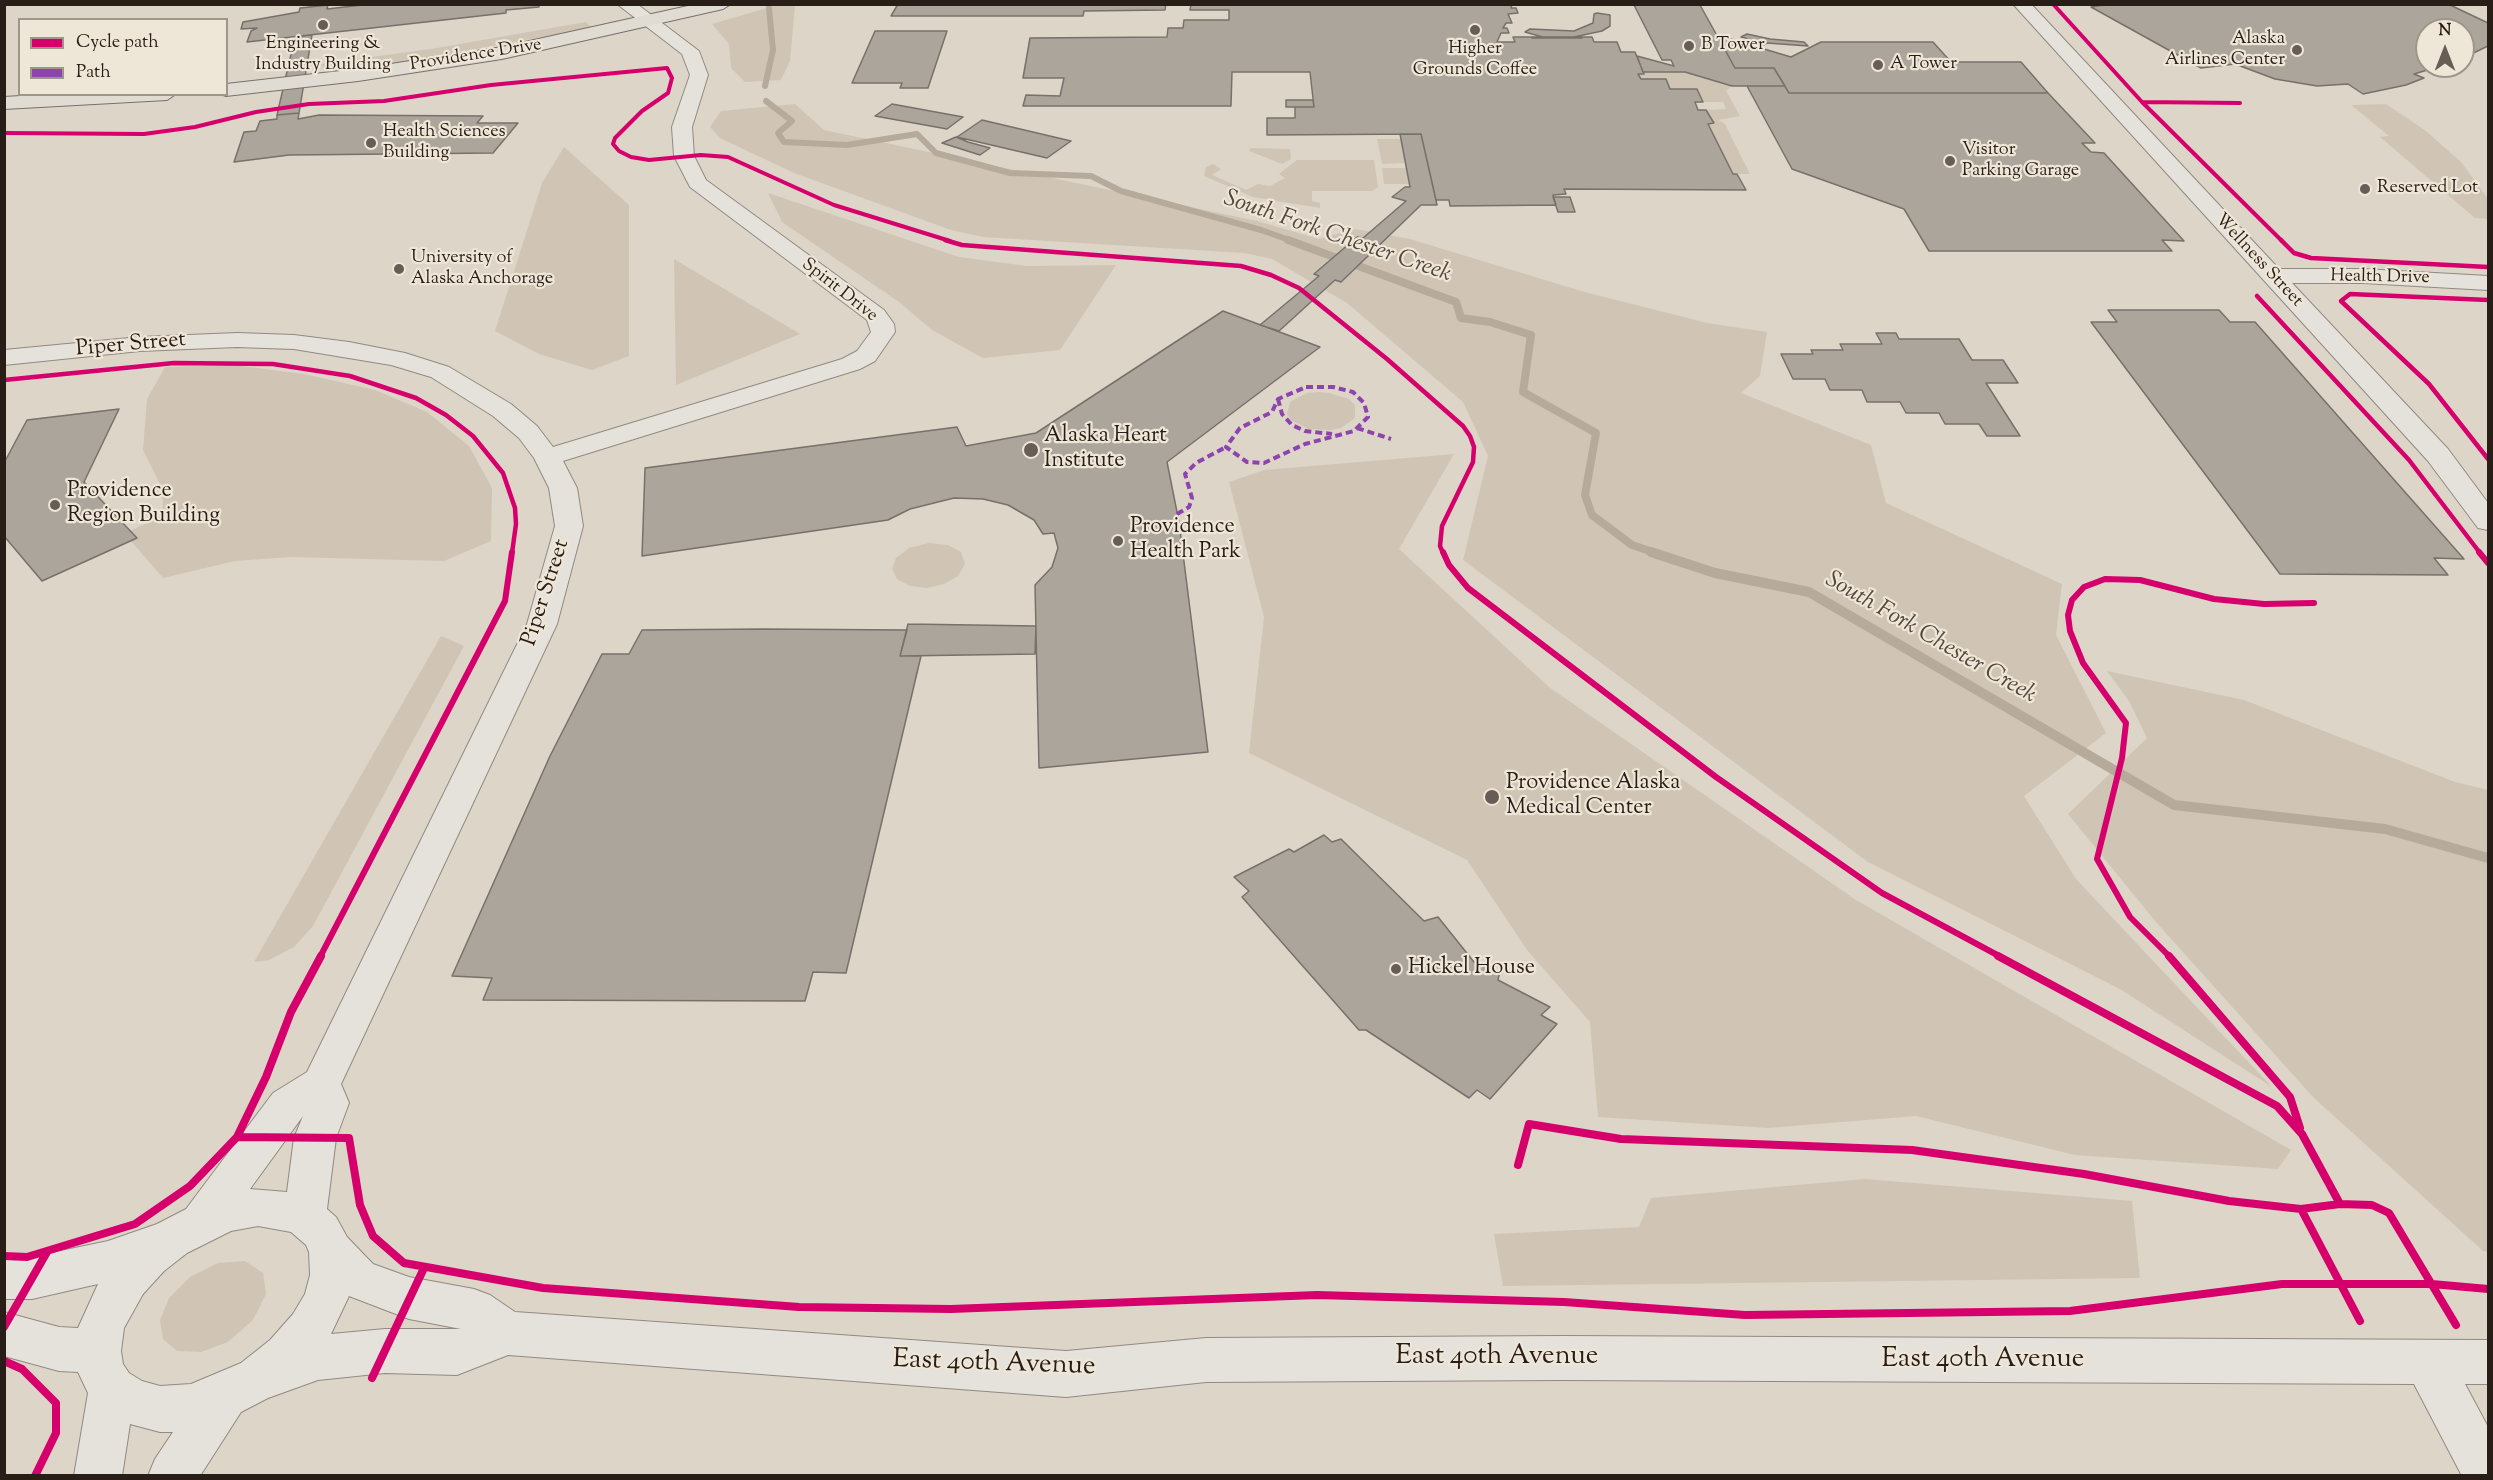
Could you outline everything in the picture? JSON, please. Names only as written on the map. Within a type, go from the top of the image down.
[{"type":"main road","name":"Providence Drive","points":[[519,31],[639,10],[723,4]]},
{"type":"main road","name":"Providence Drive","points":[[228,90],[440,63],[555,43],[639,10]]},
{"type":"main road","points":[[4,102],[126,96]]},
{"type":"street","name":"Wellness Street","points":[[2021,4],[2438,455],[2488,522]]},
{"type":"street","name":"Spirit Drive","points":[[547,457],[851,364],[866,356],[883,332],[882,324],[876,315],[698,183],[684,156],[682,127],[699,75],[690,51],[639,10]]},
{"type":"street","name":"Health Drive","points":[[2272,276],[2362,276],[2488,283]]},
{"type":"street","name":"Piper Street","points":[[4,358],[185,341],[294,342],[396,358],[440,372],[502,410],[528,432],[547,457],[563,488],[569,526],[542,624],[321,1084]]},
{"type":"street","points":[[4,1334],[59,1349],[105,1370],[133,1402],[160,1409],[191,1407],[241,1388],[286,1356],[309,1329],[325,1302],[332,1275],[318,1234],[315,1138],[329,1103],[321,1084],[287,1105],[186,1231],[148,1257],[127,1279],[111,1303],[101,1328],[105,1370],[98,1476]]},
{"type":"street","points":[[4,1278],[32,1278],[108,1262],[230,1212],[258,1207],[283,1210],[318,1234]]},
{"type":"street","name":"East 40th Avenue","points":[[318,1234],[358,1279],[409,1298],[474,1310],[508,1332]]},
{"type":"street","name":"East 40th Avenue","points":[[241,1388],[318,1358],[385,1351],[457,1353],[508,1332],[1066,1374],[1206,1360],[1574,1358],[2488,1362]]},
{"type":"street","points":[[2427,1361],[2488,1475]]},
{"type":"street","points":[[172,1476],[241,1388]]},
{"type":"shaded area","points":[[777,5],[795,5],[790,61],[781,80],[745,82],[731,68],[729,44],[712,24]]},
{"type":"shaded area","points":[[586,22],[592,28],[414,60],[325,73],[321,64],[437,48]]},
{"type":"shaded area","points":[[1685,72],[1732,86],[1726,91],[1740,116],[1718,120],[1725,124],[1750,174],[1733,174],[1708,124],[1713,123],[1706,110],[1726,109],[1723,102],[1703,102],[1697,89],[1670,89],[1665,79],[1641,79],[1638,74]]},
{"type":"shaded area","points":[[795,104],[824,130],[1257,221],[1319,239],[1355,229],[1410,239],[1581,291],[1707,323],[1767,332],[1760,376],[1741,393],[1871,445],[1886,503],[2062,584],[2056,635],[2106,733],[2024,796],[2076,879],[2272,1087],[2120,989],[1868,862],[1463,560],[1488,456],[1463,402],[1347,303],[1272,259],[1244,253],[983,237],[951,230],[794,173],[720,138],[710,127],[721,111]]},
{"type":"shaded area","points":[[2386,104],[2426,131],[2461,162],[2488,199],[2488,219],[2475,218],[2380,137],[2389,136],[2351,105]]},
{"type":"shaded area","points":[[1377,139],[1401,139],[1405,163],[1382,164]]},
{"type":"shaded area","points":[[564,147],[629,205],[629,356],[592,370],[539,354],[495,331],[542,183]]},
{"type":"shaded area","points":[[1250,148],[1290,149],[1291,159],[1282,164],[1249,151]]},
{"type":"shaded area","points":[[1297,160],[1374,160],[1378,187],[1372,191],[1312,191],[1312,201],[1320,203],[1320,208],[1253,197],[1204,176],[1206,167],[1213,164],[1221,169],[1212,175],[1246,190],[1258,184],[1270,186],[1285,178],[1279,174]]},
{"type":"shaded area","points":[[1382,168],[1406,168],[1409,184],[1384,184]]},
{"type":"shaded area","points":[[768,193],[959,257],[1027,266],[1116,265],[1060,350],[983,358],[932,330],[899,302],[782,222]]},
{"type":"shaded area","points":[[674,259],[800,334],[676,385]]},
{"type":"shaded area","points":[[233,365],[304,374],[375,390],[427,412],[469,446],[492,488],[491,541],[444,561],[291,557],[235,561],[163,578],[131,541],[137,538],[130,531],[161,516],[163,505],[162,488],[143,450],[147,399],[165,367]]},
{"type":"shaded area","points":[[1318,392],[1349,399],[1355,405],[1355,418],[1341,428],[1331,430],[1308,429],[1291,420],[1287,414],[1290,402],[1307,393]]},
{"type":"shaded area","points":[[1454,454],[1399,549],[1549,687],[1856,900],[2291,1150],[2278,1169],[2075,1155],[1916,1116],[1768,1128],[1598,1117],[1590,1022],[1527,950],[1467,860],[1249,753],[1264,617],[1229,482],[1264,470]]},
{"type":"shaded area","points":[[929,543],[948,545],[961,552],[965,564],[958,576],[944,584],[927,588],[910,586],[897,579],[892,569],[896,558],[909,548]]},
{"type":"shaded area","points":[[441,636],[464,646],[313,926],[294,947],[269,960],[254,962]]},
{"type":"shaded area","points":[[2107,671],[2244,700],[2455,782],[2488,790],[2488,1252],[2483,1251],[2313,1097],[2156,922],[2068,814],[2147,738],[2129,701]]},
{"type":"shaded area","points":[[1865,1179],[2132,1201],[2140,1278],[1503,1286],[1494,1234],[1639,1227],[1651,1198]]},
{"type":"shaded area","points":[[245,1261],[263,1273],[266,1294],[253,1320],[228,1342],[201,1352],[177,1351],[163,1339],[160,1320],[169,1298],[190,1277],[218,1263]]},
{"type":"building","name":"Engineering & Industry Building","points":[[371,4],[539,4],[539,7],[506,10],[506,13],[247,42],[251,31],[257,28],[241,29],[243,22],[299,12],[300,8],[328,5],[327,9]]},
{"type":"building","points":[[898,4],[1166,4],[1165,10],[1084,11],[1083,16],[891,16]]},
{"type":"building","points":[[1191,4],[1512,4],[1511,8],[1516,8],[1518,13],[1508,14],[1512,23],[1506,23],[1503,28],[1507,28],[1509,33],[1501,33],[1497,42],[1515,42],[1513,37],[1592,37],[1594,42],[1617,42],[1621,52],[1635,52],[1644,74],[1638,74],[1641,79],[1666,79],[1670,89],[1697,89],[1703,102],[1695,102],[1698,110],[1706,110],[1714,123],[1708,124],[1733,174],[1737,174],[1746,190],[1564,189],[1566,194],[1553,195],[1556,205],[1450,206],[1449,200],[1436,200],[1421,134],[1267,135],[1267,118],[1295,118],[1295,107],[1314,107],[1310,72],[1232,72],[1231,106],[1023,106],[1026,95],[1060,96],[1064,78],[1023,78],[1030,38],[1167,37],[1168,28],[1183,28],[1184,20],[1229,20],[1229,10],[1190,10]]},
{"type":"building","name":"Alaska Airlines Center","points":[[2109,4],[2448,4],[2488,23],[2488,46],[2475,52],[2475,18],[2415,18],[2414,74],[2415,78],[2424,78],[2406,85],[2363,94],[2348,84],[2317,86],[2275,79],[2235,64],[2201,68],[2091,7]]},
{"type":"building","name":"B Tower","points":[[1634,5],[1700,5],[1735,68],[1774,68],[1785,86],[1732,86],[1685,72],[1643,72],[1637,56],[1674,66],[1671,60],[1662,60]]},
{"type":"building","points":[[1594,14],[1610,15],[1610,26],[1602,31],[1574,37],[1582,38],[1546,38],[1525,32],[1530,29],[1574,31],[1593,23]]},
{"type":"building","points":[[875,31],[947,31],[928,88],[900,88],[902,83],[852,83]]},
{"type":"building","points":[[1747,34],[1804,42],[1808,46],[1767,43],[1760,47],[1749,43],[1752,40],[1741,37]]},
{"type":"building","points":[[312,35],[299,113],[277,115],[295,37]]},
{"type":"building","name":"A Tower","points":[[1717,35],[1791,57],[1821,42],[1933,42],[1951,62],[2021,62],[2048,93],[1789,93],[1774,68],[1735,68]]},
{"type":"building","name":"Visitor Parking Garage","points":[[1747,86],[1785,86],[1789,93],[2048,93],[2095,143],[2082,143],[2091,152],[2104,153],[2184,241],[2162,240],[2172,251],[1929,251],[1904,209],[1792,169]]},
{"type":"building","points":[[1286,100],[1313,100],[1314,107],[1286,107]]},
{"type":"building","points":[[892,104],[963,117],[947,129],[875,116]]},
{"type":"building","name":"Health Sciences Building","points":[[299,113],[298,119],[319,115],[483,116],[477,123],[518,123],[493,153],[289,155],[234,162],[244,132],[256,131],[260,121],[277,119],[277,115]]},
{"type":"building","points":[[982,120],[1071,141],[1047,158],[957,137]]},
{"type":"building","points":[[1400,134],[1421,134],[1437,205],[1421,205],[1341,282],[1335,280],[1279,331],[1260,325],[1319,276],[1314,274],[1357,237],[1363,238],[1406,201],[1392,197],[1405,187],[1410,187]]},
{"type":"building","points":[[956,137],[990,148],[980,155],[942,143]]},
{"type":"building","points":[[1553,197],[1570,197],[1575,212],[1558,212]]},
{"type":"building","points":[[2108,310],[2219,310],[2230,322],[2255,322],[2464,559],[2434,558],[2448,575],[2280,574],[2091,322],[2117,322]]},
{"type":"building","name":"Providence Health Park","points":[[1223,311],[1320,347],[1167,462],[1179,522],[1208,752],[1039,768],[1035,585],[1052,567],[1058,548],[1054,533],[1043,534],[1034,520],[1008,505],[983,499],[954,498],[910,509],[888,520],[642,556],[645,468],[957,427],[966,446],[1036,433]]},
{"type":"building","points":[[1876,333],[1896,333],[1899,339],[1959,339],[1972,360],[2003,360],[2018,383],[1986,383],[2020,436],[1987,436],[1979,424],[1945,424],[1939,413],[1906,413],[1900,402],[1867,402],[1862,390],[1830,390],[1825,379],[1793,379],[1781,354],[1813,354],[1811,350],[1843,350],[1840,344],[1882,344]]},
{"type":"building","name":"Providence Region Building","points":[[119,409],[84,482],[137,538],[42,581],[4,536],[4,463],[27,420]]},
{"type":"building","points":[[908,624],[1036,626],[1035,654],[900,656]]},
{"type":"building","points":[[642,630],[907,630],[900,656],[921,656],[846,973],[813,972],[805,1001],[483,1000],[492,978],[452,976],[550,756],[602,654],[629,654]]},
{"type":"building","name":"Hickel House","points":[[1324,835],[1332,842],[1341,839],[1424,921],[1438,917],[1474,962],[1499,975],[1498,980],[1550,1007],[1541,1015],[1557,1024],[1490,1099],[1477,1090],[1469,1098],[1366,1030],[1359,1030],[1242,897],[1249,891],[1234,877],[1289,849],[1294,852]]},
{"type":"waterway","name":"South Fork Chester Creek","points":[[765,86],[773,50],[769,8]]},
{"type":"waterway","name":"South Fork Chester Creek","points":[[766,101],[792,121],[778,133],[784,142],[847,145],[917,134],[936,153],[1010,173],[1091,176],[1121,191],[1261,230],[1292,241]]},
{"type":"waterway","name":"South Fork Chester Creek","points":[[1288,240],[1456,302],[1461,318],[1490,322],[1531,335],[1523,392],[1596,433],[1585,495],[1592,515],[1632,545],[1656,553]]},
{"type":"waterway","name":"South Fork Chester Creek","points":[[1651,552],[1715,573],[1809,592],[2174,805],[2385,829],[2488,858]]},
{"type":"marked path","points":[[1177,514],[1189,507],[1192,498],[1185,474],[1196,463],[1226,447],[1240,428],[1272,412],[1278,399],[1306,387],[1333,387],[1353,392],[1364,403],[1368,417],[1354,431],[1305,444],[1264,463],[1247,462],[1226,447]]},
{"type":"marked path","points":[[1278,399],[1282,414],[1292,425],[1305,431],[1332,434]]},
{"type":"marked path","points":[[1357,428],[1391,439]]},
{"type":"cycle path","points":[[2053,4],[2142,102],[2294,253],[2311,258],[2488,267]]},
{"type":"cycle path","points":[[4,133],[144,134],[195,127],[256,112],[309,104],[384,101],[491,85],[667,68],[672,78],[668,93],[642,111],[615,138],[613,144],[619,151],[631,157],[649,160],[701,155],[728,157],[834,205],[962,245],[1200,261],[1241,266],[1271,275],[1299,288],[1387,359],[1463,426],[1470,436],[1474,447],[1473,462],[1442,526],[1440,546],[1449,565],[1468,588],[1716,777],[1882,893],[2277,1106],[2302,1134],[2340,1204]]},
{"type":"cycle path","points":[[2142,102],[2240,103]]},
{"type":"cycle path","points":[[2488,300],[2350,294],[2343,297],[2341,301],[2429,384],[2488,459]]},
{"type":"cycle path","points":[[2257,296],[2409,460],[2488,563]]},
{"type":"cycle path","points":[[4,380],[174,363],[225,362],[273,364],[350,376],[416,398],[446,415],[473,436],[503,473],[515,508],[516,524],[505,601],[459,694],[291,1012],[266,1077],[237,1137],[190,1186],[135,1224],[27,1257],[4,1256]]},
{"type":"cycle path","points":[[2300,1128],[2290,1097],[2158,943],[2130,917],[2097,859],[2122,758],[2126,723],[2083,663],[2070,631],[2068,615],[2072,600],[2084,587],[2105,579],[2140,580],[2214,599],[2264,604],[2314,603]]},
{"type":"cycle path","points":[[1518,1165],[1529,1124],[1621,1139],[1912,1150],[2084,1174],[2229,1201],[2301,1209]]},
{"type":"cycle path","points":[[237,1137],[349,1138],[360,1205],[373,1236],[404,1263],[543,1288],[799,1307],[951,1309],[1317,1295],[1420,1296],[1564,1302],[1745,1315],[2070,1311],[2282,1284],[2432,1284],[2488,1289]]},
{"type":"cycle path","points":[[2360,1321],[2301,1209],[2340,1204],[2372,1205],[2389,1213],[2456,1325]]},
{"type":"cycle path","points":[[4,1327],[47,1252]]},
{"type":"cycle path","points":[[372,1378],[424,1268]]},
{"type":"cycle path","points":[[4,1361],[22,1369],[56,1403],[56,1433],[35,1476]]},
{"type":"place","name":"Engineering & Industry Building","points":[[323,25]]},
{"type":"place","name":"Higher Grounds Coffee","points":[[1475,30]]},
{"type":"place","name":"B Tower","points":[[1689,46]]},
{"type":"place","name":"Alaska Airlines Center","points":[[2297,50]]},
{"type":"place","name":"A Tower","points":[[1878,65]]},
{"type":"place","name":"Health Sciences Building","points":[[371,143]]},
{"type":"place","name":"Visitor Parking Garage","points":[[1950,161]]},
{"type":"place","name":"Reserved Lot","points":[[2365,189]]},
{"type":"place","name":"University of Alaska Anchorage","points":[[399,269]]},
{"type":"place","name":"Alaska Heart Institute","points":[[1031,450]]},
{"type":"place","name":"Providence Region Building","points":[[55,505]]},
{"type":"place","name":"Providence Health Park","points":[[1118,541]]},
{"type":"place","name":"Providence Alaska Medical Center","points":[[1492,797]]},
{"type":"place","name":"Hickel House","points":[[1396,969]]}]
